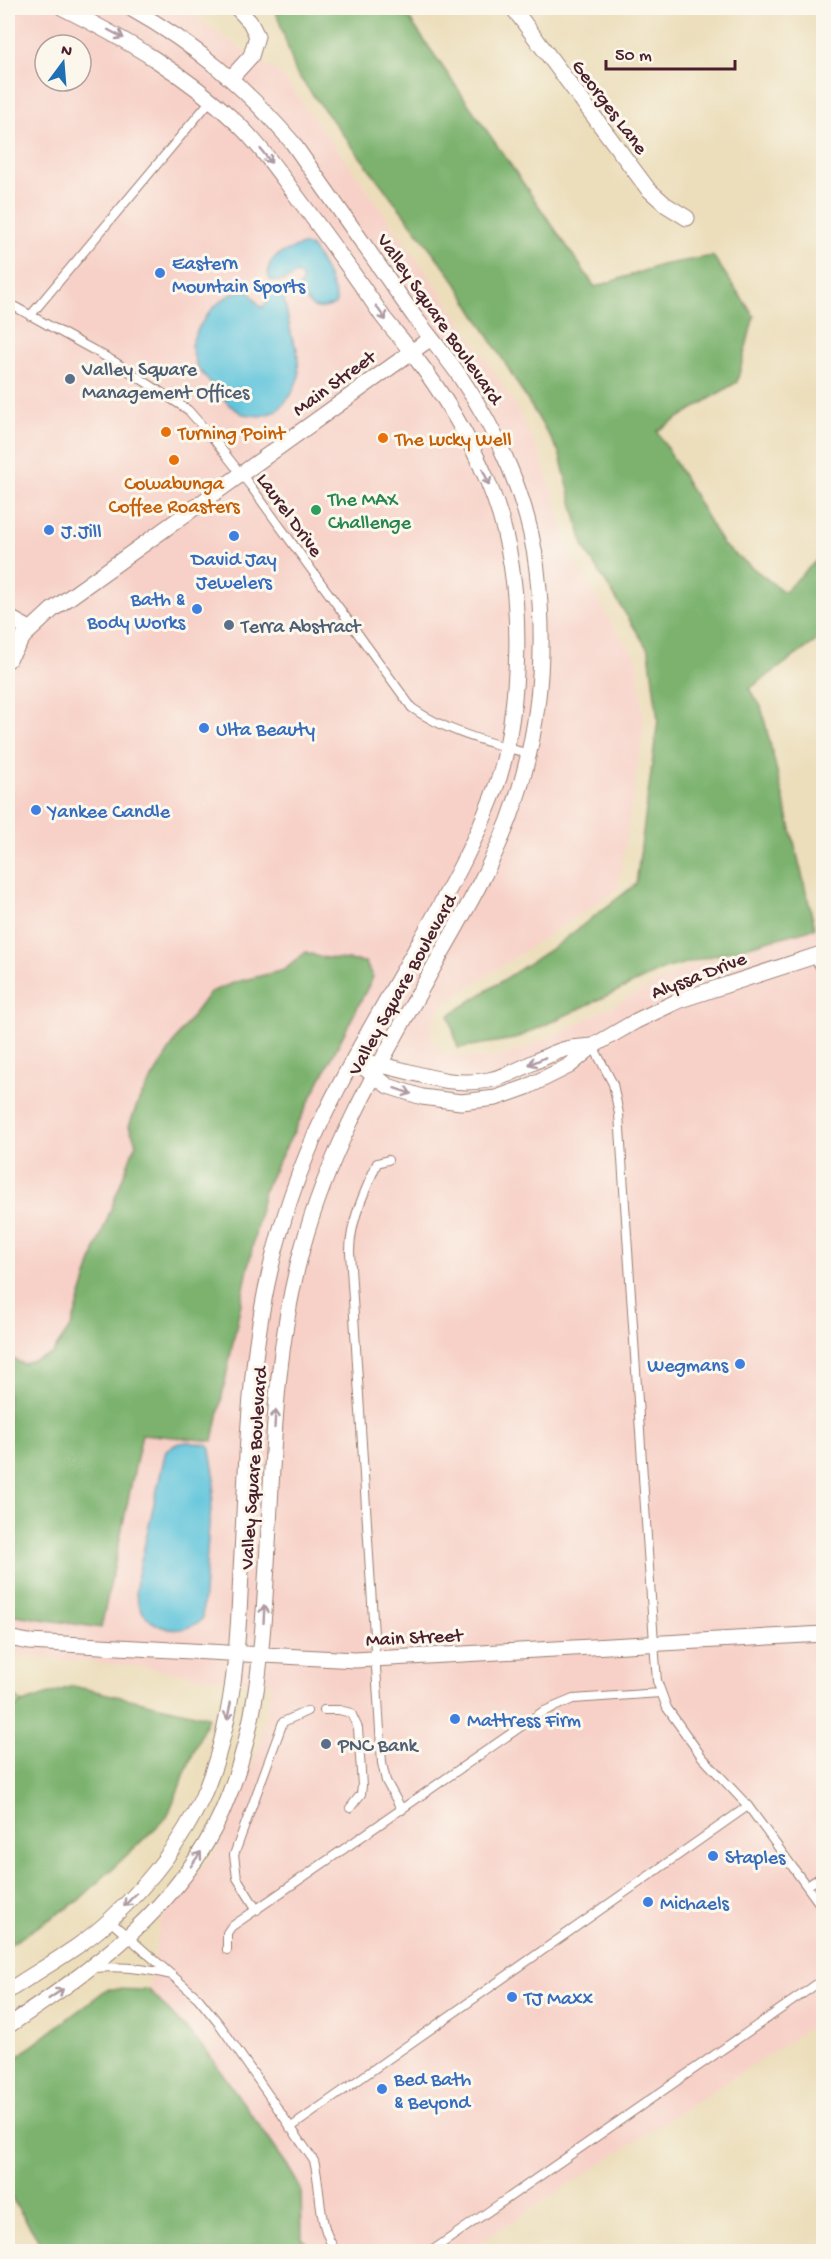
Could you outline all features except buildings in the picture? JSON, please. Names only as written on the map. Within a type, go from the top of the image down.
[{"type":"street","name":"Valley Square Boulevard","points":[[8,1991],[110,1921],[166,1858],[201,1800],[223,1735],[234,1679],[252,1390],[266,1289],[293,1190],[325,1114],[452,885],[498,783],[515,688],[518,635],[517,600],[501,516],[487,479],[466,438],[411,351],[391,328],[336,249],[250,136],[211,100],[164,63],[132,43],[63,8]]},
{"type":"street","name":"Valley Square Boulevard","points":[[8,2026],[90,1969],[128,1937],[167,1897],[206,1845],[234,1783],[249,1734],[258,1685],[276,1401],[283,1334],[303,1246],[322,1183],[345,1130],[499,845],[529,754],[537,715],[542,654],[537,568],[533,543],[503,450],[459,375],[292,142],[272,118],[208,57],[130,8]]},
{"type":"street","points":[[231,78],[251,56],[257,36],[250,22],[237,8]]},
{"type":"street","name":"Georges Lane","points":[[513,8],[648,189],[666,205],[687,218]]},
{"type":"street","name":"Main Street","points":[[9,655],[30,629],[53,609],[431,338]]},
{"type":"street","points":[[8,617],[30,629]]},
{"type":"street","name":"Alyssa Drive","points":[[354,1060],[377,1070],[388,1086],[422,1097],[461,1102],[496,1098],[527,1087],[569,1066],[593,1046],[636,1021],[680,1000],[781,965],[819,955]]},
{"type":"street","name":"Main Street","points":[[8,1638],[29,1642],[356,1660],[824,1635]]},
{"type":"lane","points":[[30,316],[211,100]]},
{"type":"lane","name":"Laurel Drive","points":[[8,303],[115,362],[188,410],[242,475],[412,708],[444,727],[529,754]]},
{"type":"lane","points":[[819,955],[824,975]]},
{"type":"lane","points":[[593,1046],[613,1084],[619,1114],[654,1643],[660,1693],[667,1708],[702,1758],[748,1806],[824,1910]]},
{"type":"lane","points":[[388,1160],[377,1162],[355,1219],[350,1242],[383,1772],[402,1810]]},
{"type":"lane","points":[[227,1950],[227,1933],[231,1928],[542,1712],[573,1699],[660,1693]]},
{"type":"lane","points":[[324,1710],[351,1713],[358,1728],[362,1786],[361,1794],[350,1808]]},
{"type":"lane","points":[[257,1910],[237,1878],[234,1856],[283,1722],[307,1711]]},
{"type":"lane","points":[[290,2128],[748,1806]]},
{"type":"lane","points":[[807,1886],[824,1875]]},
{"type":"lane","points":[[110,1921],[198,1998],[220,2025],[314,2162],[319,2179],[324,2226],[337,2252]]},
{"type":"lane","points":[[90,1969],[134,1967],[175,1976]]},
{"type":"lane","points":[[430,2252],[824,1979]]},
{"type":"shaded area","points":[[8,8],[183,8],[282,75],[466,329],[516,407],[535,444],[554,494],[570,555],[616,630],[637,658],[644,725],[618,889],[443,1004],[430,1027],[433,1042],[445,1054],[489,1059],[521,1050],[575,1025],[687,967],[815,928],[823,940],[823,2019],[467,2251],[316,2251],[302,2239],[301,2189],[287,2165],[208,2053],[149,1990],[160,1921],[216,1850],[245,1787],[260,1741],[272,1684],[217,1679],[133,1666],[18,1656],[8,1650]]},
{"type":"green space","points":[[275,8],[402,8],[595,287],[661,265],[713,256],[754,316],[737,382],[657,431],[723,545],[784,592],[823,554],[823,636],[749,689],[761,706],[815,928],[664,969],[515,1039],[458,1048],[449,1015],[553,948],[636,884],[658,720],[649,651],[584,548],[559,452],[455,281],[296,73]]},
{"type":"green space","points":[[306,952],[319,957],[365,962],[373,977],[264,1190],[213,1441],[142,1434],[101,1628],[8,1614],[8,1356],[23,1364],[52,1354],[72,1325],[96,1248],[136,1143],[129,1126],[139,1100],[180,1033],[210,992],[236,982],[284,970]]},
{"type":"green space","points":[[73,1686],[208,1717],[167,1817],[78,1901],[8,1946],[8,1715],[22,1703]]},
{"type":"green space","points":[[8,1689],[22,1703],[8,1715]]},
{"type":"green space","points":[[107,1989],[149,1990],[208,2053],[287,2165],[301,2189],[302,2238],[316,2251],[45,2251],[8,2192],[8,2064]]},
{"type":"water","points":[[303,245],[311,247],[323,267],[334,292],[336,304],[323,308],[313,307],[299,288],[303,279],[297,273],[284,280],[270,280],[268,272],[272,261],[283,252]]},
{"type":"water","points":[[273,289],[281,291],[283,295],[292,338],[297,349],[299,376],[291,395],[277,411],[260,416],[243,414],[229,405],[197,367],[191,345],[205,318],[220,302],[238,292],[248,290],[263,308]]},
{"type":"water","points":[[187,1442],[209,1445],[215,1479],[202,1619],[192,1626],[172,1629],[152,1622],[145,1615],[139,1605],[136,1588],[166,1450]]},
{"type":"place","name":"Eastern Mountain Sports","points":[[160,273]]},
{"type":"place","name":"Valley Square Management Offices","points":[[70,379]]},
{"type":"place","name":"Turning Point","points":[[166,432]]},
{"type":"place","name":"The Lucky Well","points":[[383,438]]},
{"type":"place","name":"Cowabunga Coffee Roasters","points":[[174,460]]},
{"type":"place","name":"The MAX Challenge","points":[[316,510]]},
{"type":"place","name":"J.Jill","points":[[49,530]]},
{"type":"place","name":"David Jay Jewelers","points":[[234,536]]},
{"type":"place","name":"Bath & Body Works","points":[[197,609]]},
{"type":"place","name":"Terra Abstract","points":[[229,625]]},
{"type":"place","name":"Ulta Beauty","points":[[204,728]]},
{"type":"place","name":"Yankee Candle","points":[[36,810]]},
{"type":"place","name":"Wegmans","points":[[740,1364]]},
{"type":"place","name":"Mattress Firm","points":[[455,1719]]},
{"type":"place","name":"PNC Bank","points":[[326,1744]]},
{"type":"place","name":"Staples","points":[[713,1856]]},
{"type":"place","name":"Michaels","points":[[648,1902]]},
{"type":"place","name":"TJ Maxx","points":[[512,1997]]},
{"type":"place","name":"Bed Bath & Beyond","points":[[382,2089]]}]
